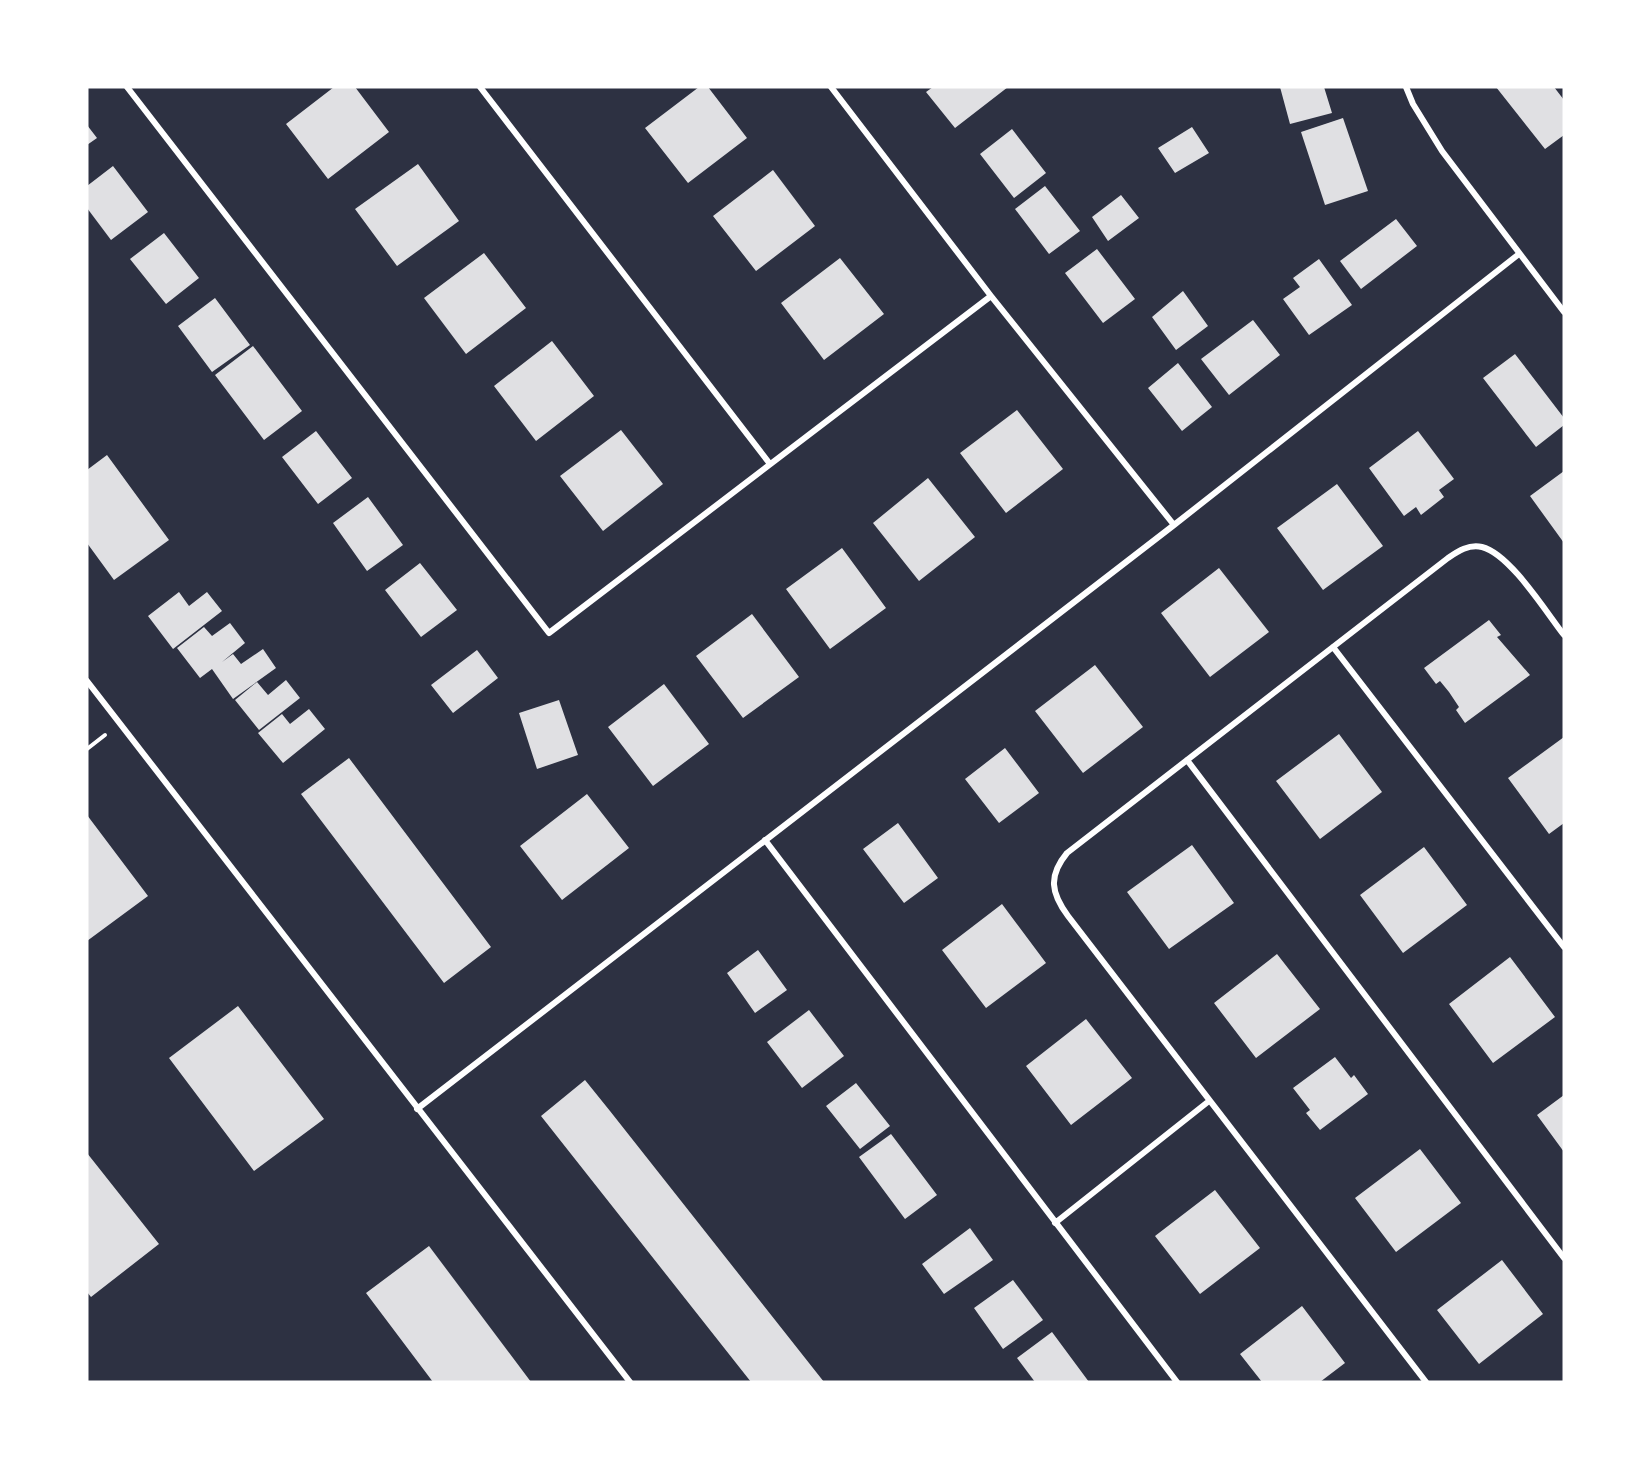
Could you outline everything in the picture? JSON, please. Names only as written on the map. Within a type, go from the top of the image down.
[{"type":"street","points":[[127,87],[549,633],[991,296]]},
{"type":"street","points":[[480,87],[770,464]]},
{"type":"street","points":[[831,87],[991,296],[1174,525]]},
{"type":"street","points":[[1406,87],[1413,104],[1442,151],[1564,312]]},
{"type":"street","points":[[417,1109],[1174,525],[1520,254]]},
{"type":"street","points":[[1425,1382],[1059,904],[1054,892],[1054,879],[1058,864],[1067,853],[1463,548],[1481,546],[1506,560],[1564,635]]},
{"type":"street","points":[[1333,647],[1564,947]]},
{"type":"street","points":[[87,681],[630,1382]]},
{"type":"street","points":[[1186,760],[1564,1258]]},
{"type":"street","points":[[765,840],[1177,1382]]},
{"type":"street","points":[[1055,1223],[1209,1101]]},
{"type":"building","points":[[334,87],[355,87],[389,132],[328,179],[286,124]]},
{"type":"building","points":[[699,87],[708,87],[747,138],[688,183],[645,128]]},
{"type":"building","points":[[933,87],[1008,87],[955,128],[926,92]]},
{"type":"building","points":[[1280,87],[1324,87],[1332,113],[1290,124]]},
{"type":"building","points":[[1496,87],[1554,87],[1564,100],[1564,135],[1545,149]]},
{"type":"building","points":[[1343,118],[1368,191],[1325,205],[1301,132]]},
{"type":"building","points":[[87,125],[97,138],[87,145]]},
{"type":"building","points":[[1192,127],[1209,153],[1175,173],[1158,148]]},
{"type":"building","points":[[1012,129],[1046,173],[1014,198],[980,154]]},
{"type":"building","points":[[418,164],[459,221],[397,266],[355,209]]},
{"type":"building","points":[[113,166],[148,212],[111,240],[87,208],[87,186]]},
{"type":"building","points":[[773,170],[815,226],[756,271],[713,216]]},
{"type":"building","points":[[1045,186],[1080,231],[1049,254],[1015,209]]},
{"type":"building","points":[[1121,195],[1139,218],[1108,241],[1092,217]]},
{"type":"building","points":[[1396,219],[1417,246],[1361,289],[1340,261]]},
{"type":"building","points":[[164,233],[199,278],[166,304],[130,259]]},
{"type":"building","points":[[1097,249],[1135,299],[1103,323],[1065,273]]},
{"type":"building","points":[[484,253],[526,308],[466,354],[424,298]]},
{"type":"building","points":[[840,258],[884,314],[824,360],[781,303]]},
{"type":"building","points":[[1319,259],[1352,305],[1309,335],[1283,299],[1300,287],[1293,278]]},
{"type":"building","points":[[1183,291],[1208,326],[1176,350],[1152,317]]},
{"type":"building","points":[[215,298],[250,345],[212,372],[178,326]]},
{"type":"building","points":[[1253,320],[1280,355],[1229,395],[1201,359]]},
{"type":"building","points":[[552,341],[594,396],[536,441],[494,386]]},
{"type":"building","points":[[253,346],[302,411],[264,440],[215,375]]},
{"type":"building","points":[[1515,354],[1564,418],[1564,425],[1536,447],[1483,378]]},
{"type":"building","points":[[1178,363],[1212,407],[1182,431],[1148,388]]},
{"type":"building","points":[[1017,410],[1063,469],[1006,513],[960,453]]},
{"type":"building","points":[[621,430],[663,484],[603,531],[560,476]]},
{"type":"building","points":[[316,431],[352,478],[318,504],[282,457]]},
{"type":"building","points":[[1418,431],[1454,479],[1439,490],[1444,497],[1421,515],[1416,507],[1404,516],[1369,468]]},
{"type":"building","points":[[107,455],[169,540],[114,580],[87,543],[87,470]]},
{"type":"building","points":[[1564,471],[1564,543],[1530,496]]},
{"type":"building","points":[[928,478],[975,537],[919,581],[873,523]]},
{"type":"building","points":[[1337,484],[1383,546],[1323,590],[1277,528]]},
{"type":"building","points":[[368,497],[403,545],[367,571],[333,523]]},
{"type":"building","points":[[842,548],[886,608],[830,649],[786,589]]},
{"type":"building","points":[[420,563],[457,610],[421,637],[385,590]]},
{"type":"building","points":[[1219,568],[1269,632],[1210,677],[1161,613]]},
{"type":"building","points":[[179,592],[189,606],[207,592],[222,611],[173,649],[148,616]]},
{"type":"building","points":[[752,614],[799,677],[743,718],[696,656]]},
{"type":"building","points":[[1489,620],[1501,635],[1497,637],[1530,675],[1465,723],[1456,710],[1459,707],[1449,692],[1440,681],[1436,684],[1424,668]]},
{"type":"building","points":[[230,623],[245,643],[222,662],[233,654],[241,664],[263,649],[276,668],[233,699],[212,669],[200,678],[177,648],[204,627],[212,636]]},
{"type":"building","points":[[477,650],[498,678],[453,713],[431,685]]},
{"type":"building","points":[[1095,665],[1143,727],[1083,773],[1035,711]]},
{"type":"building","points":[[286,680],[300,698],[259,730],[235,700],[257,682],[268,695]]},
{"type":"building","points":[[664,684],[709,744],[653,786],[608,727]]},
{"type":"building","points":[[559,700],[578,755],[537,769],[519,713]]},
{"type":"building","points":[[309,709],[325,729],[283,763],[258,733],[282,714],[290,724]]},
{"type":"building","points":[[1339,734],[1382,792],[1320,839],[1276,781]]},
{"type":"building","points":[[1564,737],[1564,823],[1549,834],[1508,778]]},
{"type":"building","points":[[1005,748],[1039,793],[999,823],[965,779]]},
{"type":"building","points":[[349,758],[491,947],[444,983],[301,794]]},
{"type":"building","points":[[587,794],[629,848],[562,900],[520,846]]},
{"type":"building","points":[[87,815],[148,896],[87,941]]},
{"type":"building","points":[[898,823],[938,878],[904,903],[863,849]]},
{"type":"building","points":[[1192,845],[1234,903],[1169,949],[1127,892]]},
{"type":"building","points":[[1424,847],[1467,905],[1403,953],[1360,895]]},
{"type":"building","points":[[1002,904],[1046,963],[986,1008],[942,950]]},
{"type":"building","points":[[758,950],[787,990],[755,1013],[727,973]]},
{"type":"building","points":[[1277,954],[1320,1009],[1256,1058],[1214,1003]]},
{"type":"building","points":[[1510,957],[1555,1017],[1493,1063],[1449,1004]]},
{"type":"building","points":[[238,1006],[324,1119],[254,1171],[169,1058]]},
{"type":"building","points":[[809,1010],[844,1056],[802,1088],[767,1042]]},
{"type":"building","points":[[1086,1019],[1132,1078],[1071,1125],[1026,1066]]},
{"type":"building","points":[[1335,1057],[1351,1078],[1354,1075],[1368,1094],[1320,1130],[1306,1113],[1310,1110],[1293,1088]]},
{"type":"building","points":[[585,1080],[824,1382],[751,1382],[541,1116]]},
{"type":"building","points":[[856,1083],[890,1126],[860,1149],[826,1106]]},
{"type":"building","points":[[1564,1095],[1564,1152],[1537,1115]]},
{"type":"building","points":[[891,1134],[937,1195],[905,1219],[859,1157]]},
{"type":"building","points":[[1420,1149],[1461,1203],[1396,1252],[1355,1198]]},
{"type":"building","points":[[87,1153],[159,1244],[91,1297],[87,1292]]},
{"type":"building","points":[[1215,1190],[1260,1248],[1200,1294],[1155,1236]]},
{"type":"building","points":[[970,1228],[993,1260],[944,1294],[922,1264]]},
{"type":"building","points":[[429,1246],[531,1382],[433,1382],[366,1293]]},
{"type":"building","points":[[1502,1260],[1543,1314],[1479,1364],[1437,1310]]},
{"type":"building","points":[[1013,1280],[1043,1320],[1003,1349],[974,1308]]},
{"type":"building","points":[[1302,1306],[1345,1363],[1320,1382],[1262,1382],[1240,1354]]},
{"type":"building","points":[[1052,1332],[1089,1382],[1035,1382],[1017,1358]]}]
